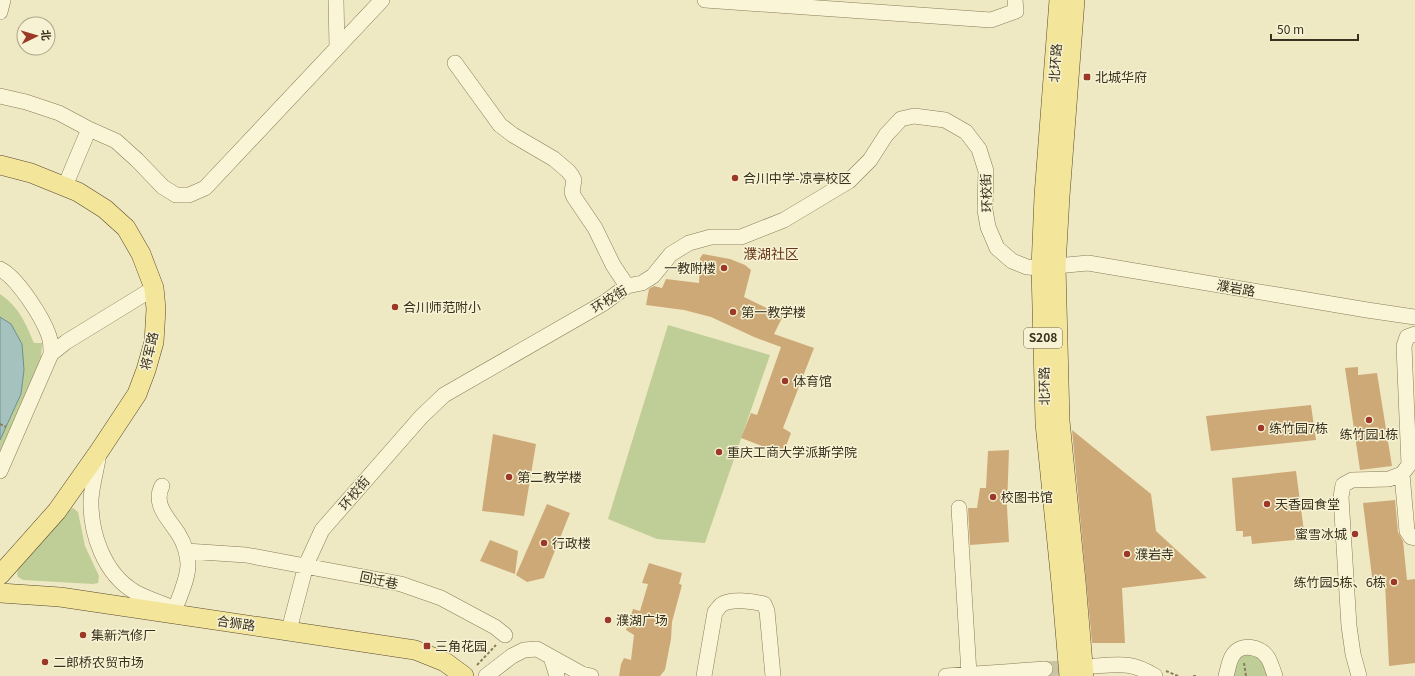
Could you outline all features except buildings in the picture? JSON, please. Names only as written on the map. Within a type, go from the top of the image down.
[{"type":"main road","name":"北环路","points":[[1059,0],[1044,196],[1060,421],[1076,581],[1089,671]]},
{"type":"main road","name":"北环路","points":[[1069,676],[1045,423],[1049,267],[1060,196],[1075,0]]},
{"type":"main road","name":"将军路","points":[[0,165],[31,173],[78,192],[105,209],[126,228],[142,254],[154,288],[156,309],[154,342],[137,394],[57,511],[0,575]]},
{"type":"main road","name":"合狮路","points":[[0,593],[60,597],[415,650],[476,673]]},
{"type":"street","points":[[0,12],[3,0]]},
{"type":"street","points":[[336,0],[337,47]]},
{"type":"street","points":[[0,96],[26,102],[59,113],[116,141],[163,187],[176,195],[189,195],[205,188],[382,0]]},
{"type":"street","points":[[705,0],[991,20],[1016,11],[1015,0]]},
{"type":"street","points":[[455,63],[500,125],[513,135],[554,159],[572,176],[574,180],[572,192],[574,197],[595,228],[613,265],[627,286]]},
{"type":"street","name":"环校街","points":[[289,630],[306,565],[322,530],[421,417],[444,395],[604,303],[627,286],[642,283],[653,276],[671,254],[689,243],[711,237],[741,237],[784,220],[848,181],[870,160],[886,135],[901,119],[914,116],[945,120],[966,132],[979,150],[986,171],[986,210],[988,227],[997,248],[1012,261],[1027,267],[1049,267]]},
{"type":"street","points":[[65,186],[89,129]]},
{"type":"street","name":"濮岩路","points":[[1049,267],[1088,263],[1368,310],[1415,316]]},
{"type":"street","points":[[0,269],[14,280],[25,293],[50,337],[51,354],[0,471]]},
{"type":"street","points":[[51,354],[66,342],[154,288]]},
{"type":"street","points":[[1359,676],[1352,654],[1349,626],[1341,496],[1343,485],[1352,480],[1389,479],[1402,474],[1409,465],[1404,346],[1407,337],[1415,334]]},
{"type":"street","points":[[100,450],[91,498],[93,527],[100,550],[118,578],[135,592],[193,616]]},
{"type":"street","points":[[1402,474],[1407,531],[1411,537],[1415,538]]},
{"type":"street","points":[[162,486],[158,492],[159,502],[164,515],[180,536],[186,551],[188,564],[176,609]]},
{"type":"street","points":[[959,508],[969,674]]},
{"type":"street","name":"回迁巷","points":[[186,551],[246,554],[401,584],[441,598],[494,627],[505,635]]},
{"type":"street","points":[[704,676],[715,612],[721,605],[729,600],[764,604],[767,611],[773,676]]},
{"type":"street","points":[[1226,676],[1233,655],[1241,648],[1249,647],[1259,650],[1268,658],[1275,676]]},
{"type":"street","points":[[476,673],[524,650],[537,649],[582,674],[591,676]]},
{"type":"street","points":[[551,657],[557,676]]},
{"type":"street","points":[[1089,671],[1120,664],[1138,667],[1155,676]]},
{"type":"street","points":[[946,676],[1044,669]]},
{"type":"path","points":[[476,673],[505,635]]},
{"type":"green space","points":[[0,294],[17,310],[34,343],[42,343],[41,357],[38,368],[0,460]]},
{"type":"green space","points":[[668,325],[770,355],[705,543],[657,539],[608,519]]},
{"type":"green space","points":[[73,508],[78,512],[85,546],[99,576],[98,583],[23,580],[18,577],[18,570],[69,510]]},
{"type":"green space","points":[[1249,647],[1275,676],[1226,676]]},
{"type":"water","points":[[0,317],[11,324],[22,344],[24,370],[21,394],[0,440]]},
{"type":"tunnel","points":[[1045,669],[1079,667]]},
{"type":"place","name":"北城华府","points":[[1087,77]]},
{"type":"place","name":"合川中学-凉亭校区","points":[[735,178]]},
{"type":"place","name":"一教附楼","points":[[724,268]]},
{"type":"place","name":"合川师范附小","points":[[395,307]]},
{"type":"place","name":"第一教学楼","points":[[733,312]]},
{"type":"place","name":"体育馆","points":[[785,381]]},
{"type":"place","name":"练竹园1栋","points":[[1369,420]]},
{"type":"place","name":"练竹园7栋","points":[[1261,428]]},
{"type":"place","name":"重庆工商大学派斯学院","points":[[719,452]]},
{"type":"place","name":"第二教学楼","points":[[509,477]]},
{"type":"place","name":"校图书馆","points":[[993,497]]},
{"type":"place","name":"天香园食堂","points":[[1267,504]]},
{"type":"place","name":"蜜雪冰城","points":[[1355,534]]},
{"type":"place","name":"行政楼","points":[[544,543]]},
{"type":"place","name":"濮岩寺","points":[[1127,554]]},
{"type":"place","name":"练竹园5栋、6栋","points":[[1394,582]]},
{"type":"place","name":"濮湖广场","points":[[608,620]]},
{"type":"place","name":"集新汽修厂","points":[[83,635]]},
{"type":"place","name":"三角花园","points":[[427,646]]},
{"type":"place","name":"二郎桥农贸市场","points":[[45,662]]},
{"type":"district","name":"濮湖社区","points":[[771,254]]}]
